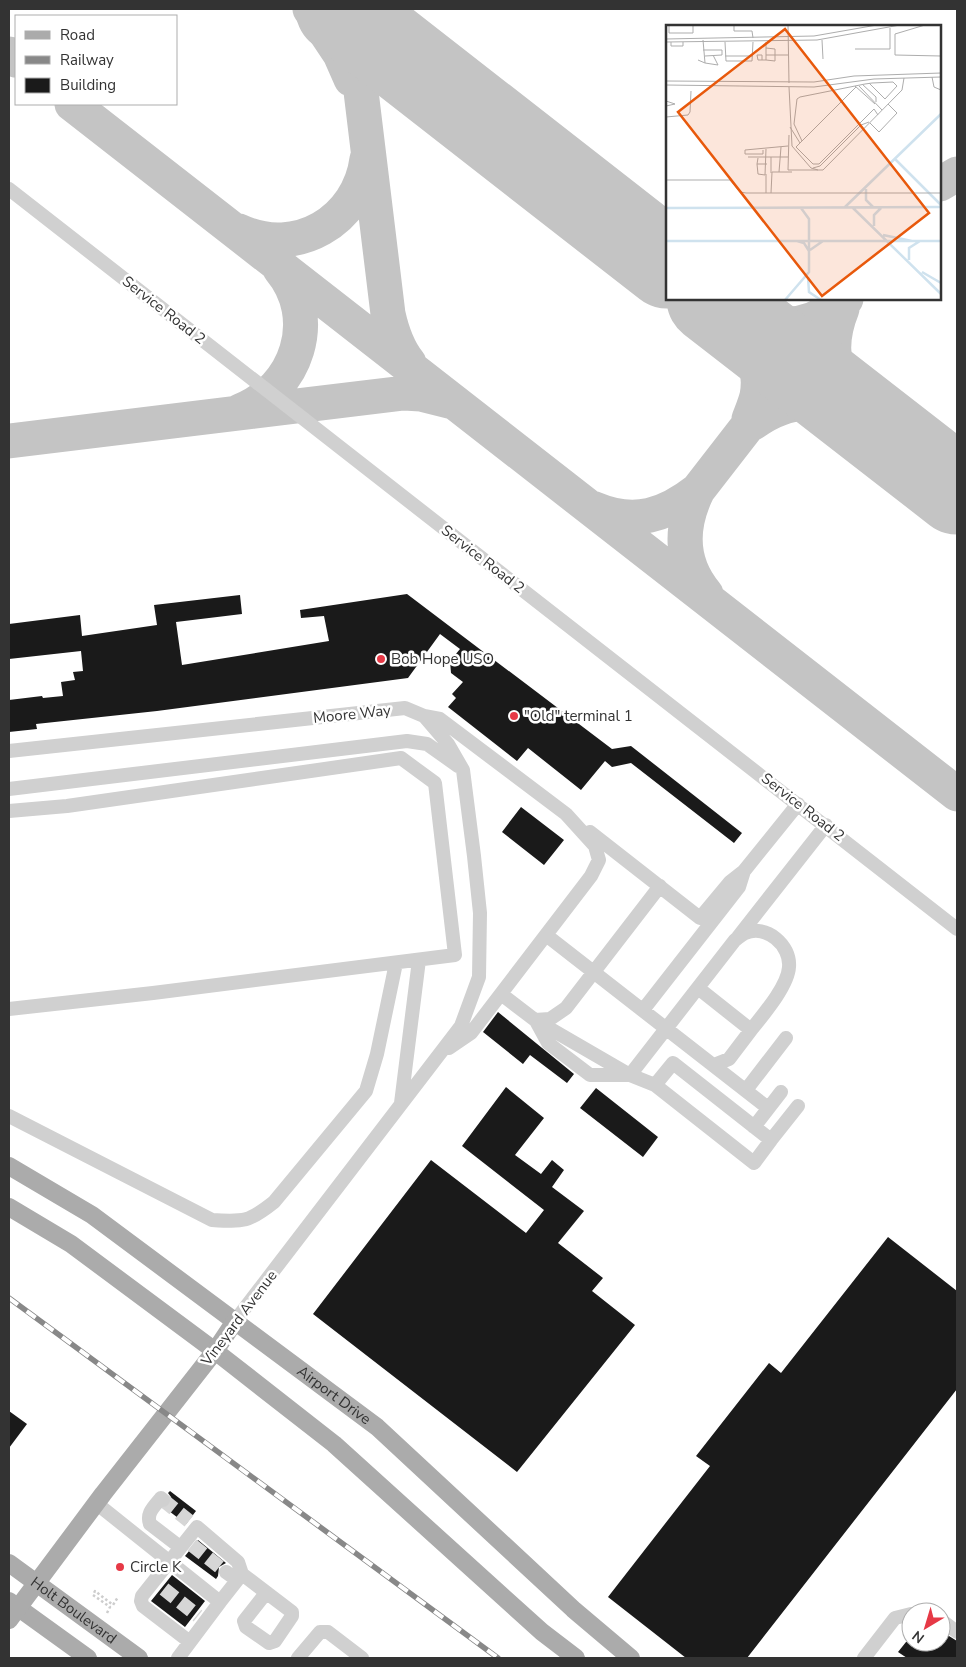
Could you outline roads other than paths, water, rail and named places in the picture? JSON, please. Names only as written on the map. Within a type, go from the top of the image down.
[{"type":"main road","name":"Airport Drive","points":[[9,1166],[92,1215],[377,1427],[573,1610],[631,1658]]},
{"type":"main road","points":[[9,1207],[72,1244],[215,1350],[334,1444],[542,1632],[576,1658]]},
{"type":"main road","name":"Vineyard Avenue","points":[[12,1609],[37,1582],[215,1350],[235,1321]]},
{"type":"main road","name":"Holt Boulevard","points":[[9,1563],[139,1658]]},
{"type":"main road","name":"Holt Boulevard","points":[[12,1609],[85,1657]]},
{"type":"street","name":"Service Road 2","points":[[9,190],[957,929]]},
{"type":"street","name":"Moore Way","points":[[9,750],[405,708],[424,716],[440,719],[566,814]]},
{"type":"street","points":[[424,716],[448,744],[463,770],[480,913],[479,977],[461,1026],[440,1054]]},
{"type":"street","points":[[9,789],[407,741],[427,744],[463,770]]},
{"type":"street","points":[[9,812],[67,806],[401,758],[435,783],[456,955],[9,1009]]},
{"type":"street","points":[[566,814],[700,918],[730,882],[744,871],[798,804]]},
{"type":"street","points":[[440,1054],[471,1033],[591,876],[600,860],[595,846],[566,814]]},
{"type":"street","points":[[630,1075],[826,825]]},
{"type":"street","points":[[643,1010],[738,888],[744,871]]},
{"type":"street","points":[[535,1020],[550,1019],[566,1008],[660,886]]},
{"type":"street","points":[[714,1065],[729,1059],[785,982],[789,968],[788,955],[782,944],[768,933],[754,931],[744,934],[735,940]]},
{"type":"street","points":[[546,935],[768,1108]]},
{"type":"street","points":[[401,1104],[419,960]]},
{"type":"street","points":[[9,1116],[212,1220],[241,1222],[259,1214],[274,1202],[366,1091],[377,1054],[396,963]]},
{"type":"street","points":[[698,988],[751,1030]]},
{"type":"street","points":[[501,994],[535,1020],[630,1075],[655,1085],[754,1162],[798,1106]]},
{"type":"street","points":[[535,1020],[548,1043],[590,1075],[630,1075]]},
{"type":"street","points":[[746,1090],[786,1038]]},
{"type":"street","name":"Vineyard Avenue","points":[[235,1321],[440,1054]]},
{"type":"street","points":[[655,1085],[673,1063],[771,1140]]},
{"type":"street","points":[[754,1126],[781,1092]]},
{"type":"street","points":[[163,1500],[161,1498],[149,1514],[150,1524],[186,1544]]},
{"type":"street","points":[[96,1503],[220,1602]]},
{"type":"street","points":[[178,1658],[190,1642],[202,1619],[220,1602],[235,1575],[238,1562],[193,1524],[186,1544],[170,1561],[159,1585],[142,1596],[141,1601],[143,1606],[190,1642]]},
{"type":"street","points":[[235,1575],[266,1593]]},
{"type":"street","points":[[864,1658],[896,1618],[901,1617]]},
{"type":"street","points":[[298,1658],[320,1632],[328,1632],[362,1658]]},
{"type":"tunnel","points":[[163,1500],[189,1521]]},
{"type":"tunnel","points":[[192,1545],[226,1572]]},
{"type":"tunnel","points":[[164,1589],[198,1616]]},
{"type":"railway","points":[[9,1298],[498,1658]]},
{"type":"place","name":"Bob Hope USO","points":[[381,659]]},
{"type":"place","name":"\"Old\" terminal 1","points":[[514,716]]},
{"type":"place","name":"Circle K","points":[[120,1567]]}]
